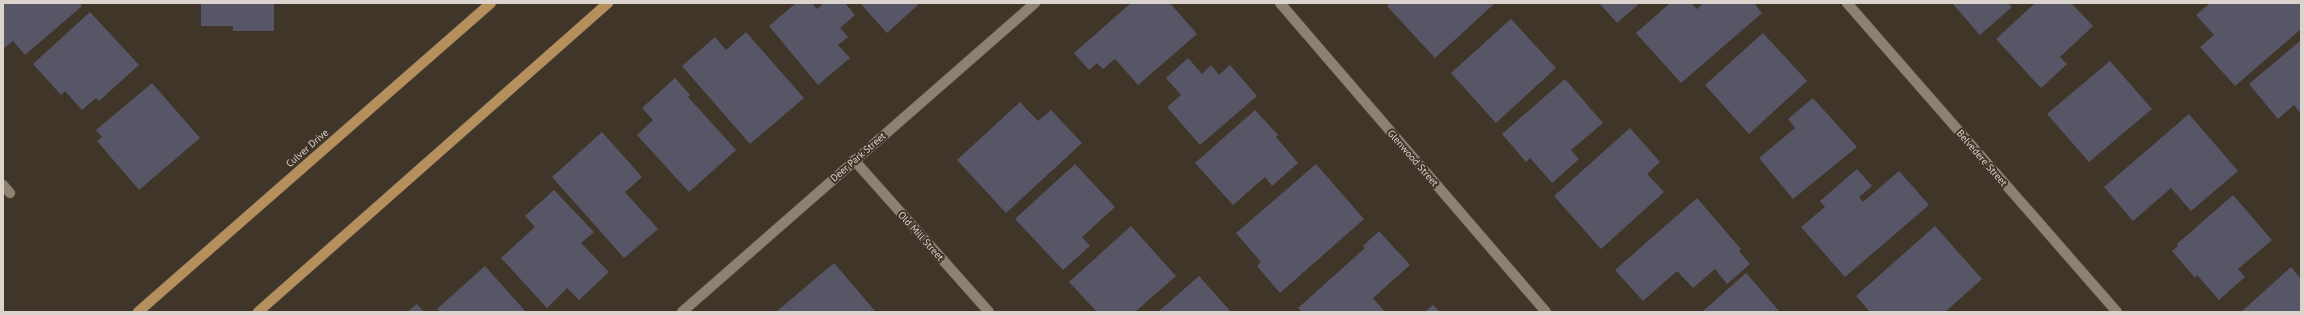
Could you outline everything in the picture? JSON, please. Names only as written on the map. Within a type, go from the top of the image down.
[{"type":"main road","name":"Culver Drive","points":[[138,312],[491,3]]},
{"type":"main road","points":[[258,312],[608,3]]},
{"type":"street","name":"Deer Park Street","points":[[682,312],[1035,3]]},
{"type":"street","name":"Glenwood Street","points":[[1280,3],[1546,312]]},
{"type":"street","name":"Belvedere Street","points":[[1847,3],[2117,312]]},
{"type":"street","name":"Old Mill Street","points":[[854,160],[989,312]]},
{"type":"street","points":[[3,185],[10,193]]},
{"type":"building","points":[[3,3],[80,3],[82,6],[25,55],[13,41],[3,49]]},
{"type":"building","points":[[201,3],[274,3],[274,31],[233,31],[233,26],[201,26]]},
{"type":"building","points":[[796,3],[812,3],[817,9],[824,3],[845,3],[855,15],[840,28],[848,37],[838,45],[850,58],[818,85],[769,26]]},
{"type":"building","points":[[860,3],[920,3],[887,33]]},
{"type":"building","points":[[1131,3],[1170,3],[1197,34],[1138,85],[1115,59],[1103,69],[1097,63],[1089,70],[1074,53]]},
{"type":"building","points":[[1391,3],[1495,3],[1435,58],[1387,6]]},
{"type":"building","points":[[1599,3],[1640,3],[1617,23]]},
{"type":"building","points":[[1670,3],[1691,3],[1697,9],[1703,3],[1754,3],[1762,13],[1681,83],[1636,33]]},
{"type":"building","points":[[1952,3],[2008,3],[2012,7],[1980,35]]},
{"type":"building","points":[[2035,3],[2071,3],[2093,26],[2060,57],[2067,64],[2041,88],[1996,39]]},
{"type":"building","points":[[2210,3],[2299,3],[2301,5],[2301,29],[2235,86],[2200,47],[2214,35],[2196,15]]},
{"type":"building","points":[[90,12],[139,65],[99,101],[96,98],[82,110],[65,91],[61,95],[33,64]]},
{"type":"building","points":[[1511,19],[1556,68],[1496,123],[1451,73]]},
{"type":"building","points":[[746,32],[804,98],[750,144],[682,66],[715,37],[726,50]]},
{"type":"building","points":[[1763,33],[1807,81],[1749,134],[1705,85]]},
{"type":"building","points":[[2301,40],[2301,114],[2294,105],[2278,119],[2249,84]]},
{"type":"building","points":[[1188,58],[1202,74],[1211,65],[1219,75],[1230,65],[1257,96],[1200,145],[1167,107],[1181,95],[1166,78]]},
{"type":"building","points":[[2110,61],[2152,109],[2089,162],[2047,114]]},
{"type":"building","points":[[675,78],[690,95],[688,97],[736,150],[689,192],[637,135],[653,120],[642,108]]},
{"type":"building","points":[[1565,79],[1603,123],[1571,150],[1579,159],[1552,183],[1530,158],[1526,162],[1502,134]]},
{"type":"building","points":[[152,83],[200,138],[139,190],[97,141],[102,137],[96,130]]},
{"type":"building","points":[[1813,98],[1857,147],[1793,199],[1759,158],[1795,128],[1788,119]]},
{"type":"building","points":[[1020,102],[1038,121],[1051,110],[1082,143],[1006,213],[957,160]]},
{"type":"building","points":[[1255,110],[1278,135],[1276,137],[1298,163],[1272,186],[1265,177],[1233,205],[1195,163]]},
{"type":"building","points":[[2189,114],[2238,171],[2191,211],[2171,188],[2133,221],[2104,187]]},
{"type":"building","points":[[1630,128],[1660,162],[1647,174],[1664,192],[1601,249],[1554,196]]},
{"type":"building","points":[[602,132],[642,177],[625,192],[658,229],[624,258],[552,177]]},
{"type":"building","points":[[1075,164],[1115,207],[1082,237],[1090,246],[1063,270],[1015,219]]},
{"type":"building","points":[[1316,164],[1364,219],[1280,293],[1257,266],[1261,262],[1236,233]]},
{"type":"building","points":[[1857,169],[1872,186],[1859,197],[1863,202],[1899,171],[1929,205],[1845,277],[1801,227],[1825,207],[1820,201]]},
{"type":"building","points":[[554,190],[594,232],[581,243],[609,272],[579,300],[567,288],[547,308],[501,258],[535,227],[525,216]]},
{"type":"building","points":[[2233,195],[2272,240],[2238,269],[2245,277],[2219,300],[2197,275],[2195,278],[2172,251],[2178,246],[2177,244]]},
{"type":"building","points":[[1697,198],[1741,249],[1739,251],[1750,264],[1727,284],[1715,269],[1693,288],[1677,271],[1643,301],[1615,270]]},
{"type":"building","points":[[1131,226],[1176,276],[1135,312],[1097,312],[1069,282]]},
{"type":"building","points":[[1935,226],[1982,279],[1945,312],[1870,312],[1856,296]]},
{"type":"building","points":[[1379,231],[1410,265],[1373,298],[1385,312],[1302,312],[1298,308],[1365,248],[1363,246]]},
{"type":"building","points":[[834,263],[876,312],[776,312]]},
{"type":"building","points":[[485,266],[526,312],[440,312],[437,309]]},
{"type":"building","points":[[2291,267],[2301,279],[2301,312],[2241,312]]},
{"type":"building","points":[[1746,273],[1780,312],[1702,312]]},
{"type":"building","points":[[1199,276],[1231,312],[1158,312]]},
{"type":"building","points":[[417,304],[424,312],[407,312]]},
{"type":"building","points":[[1433,305],[1440,312],[1425,312]]}]
